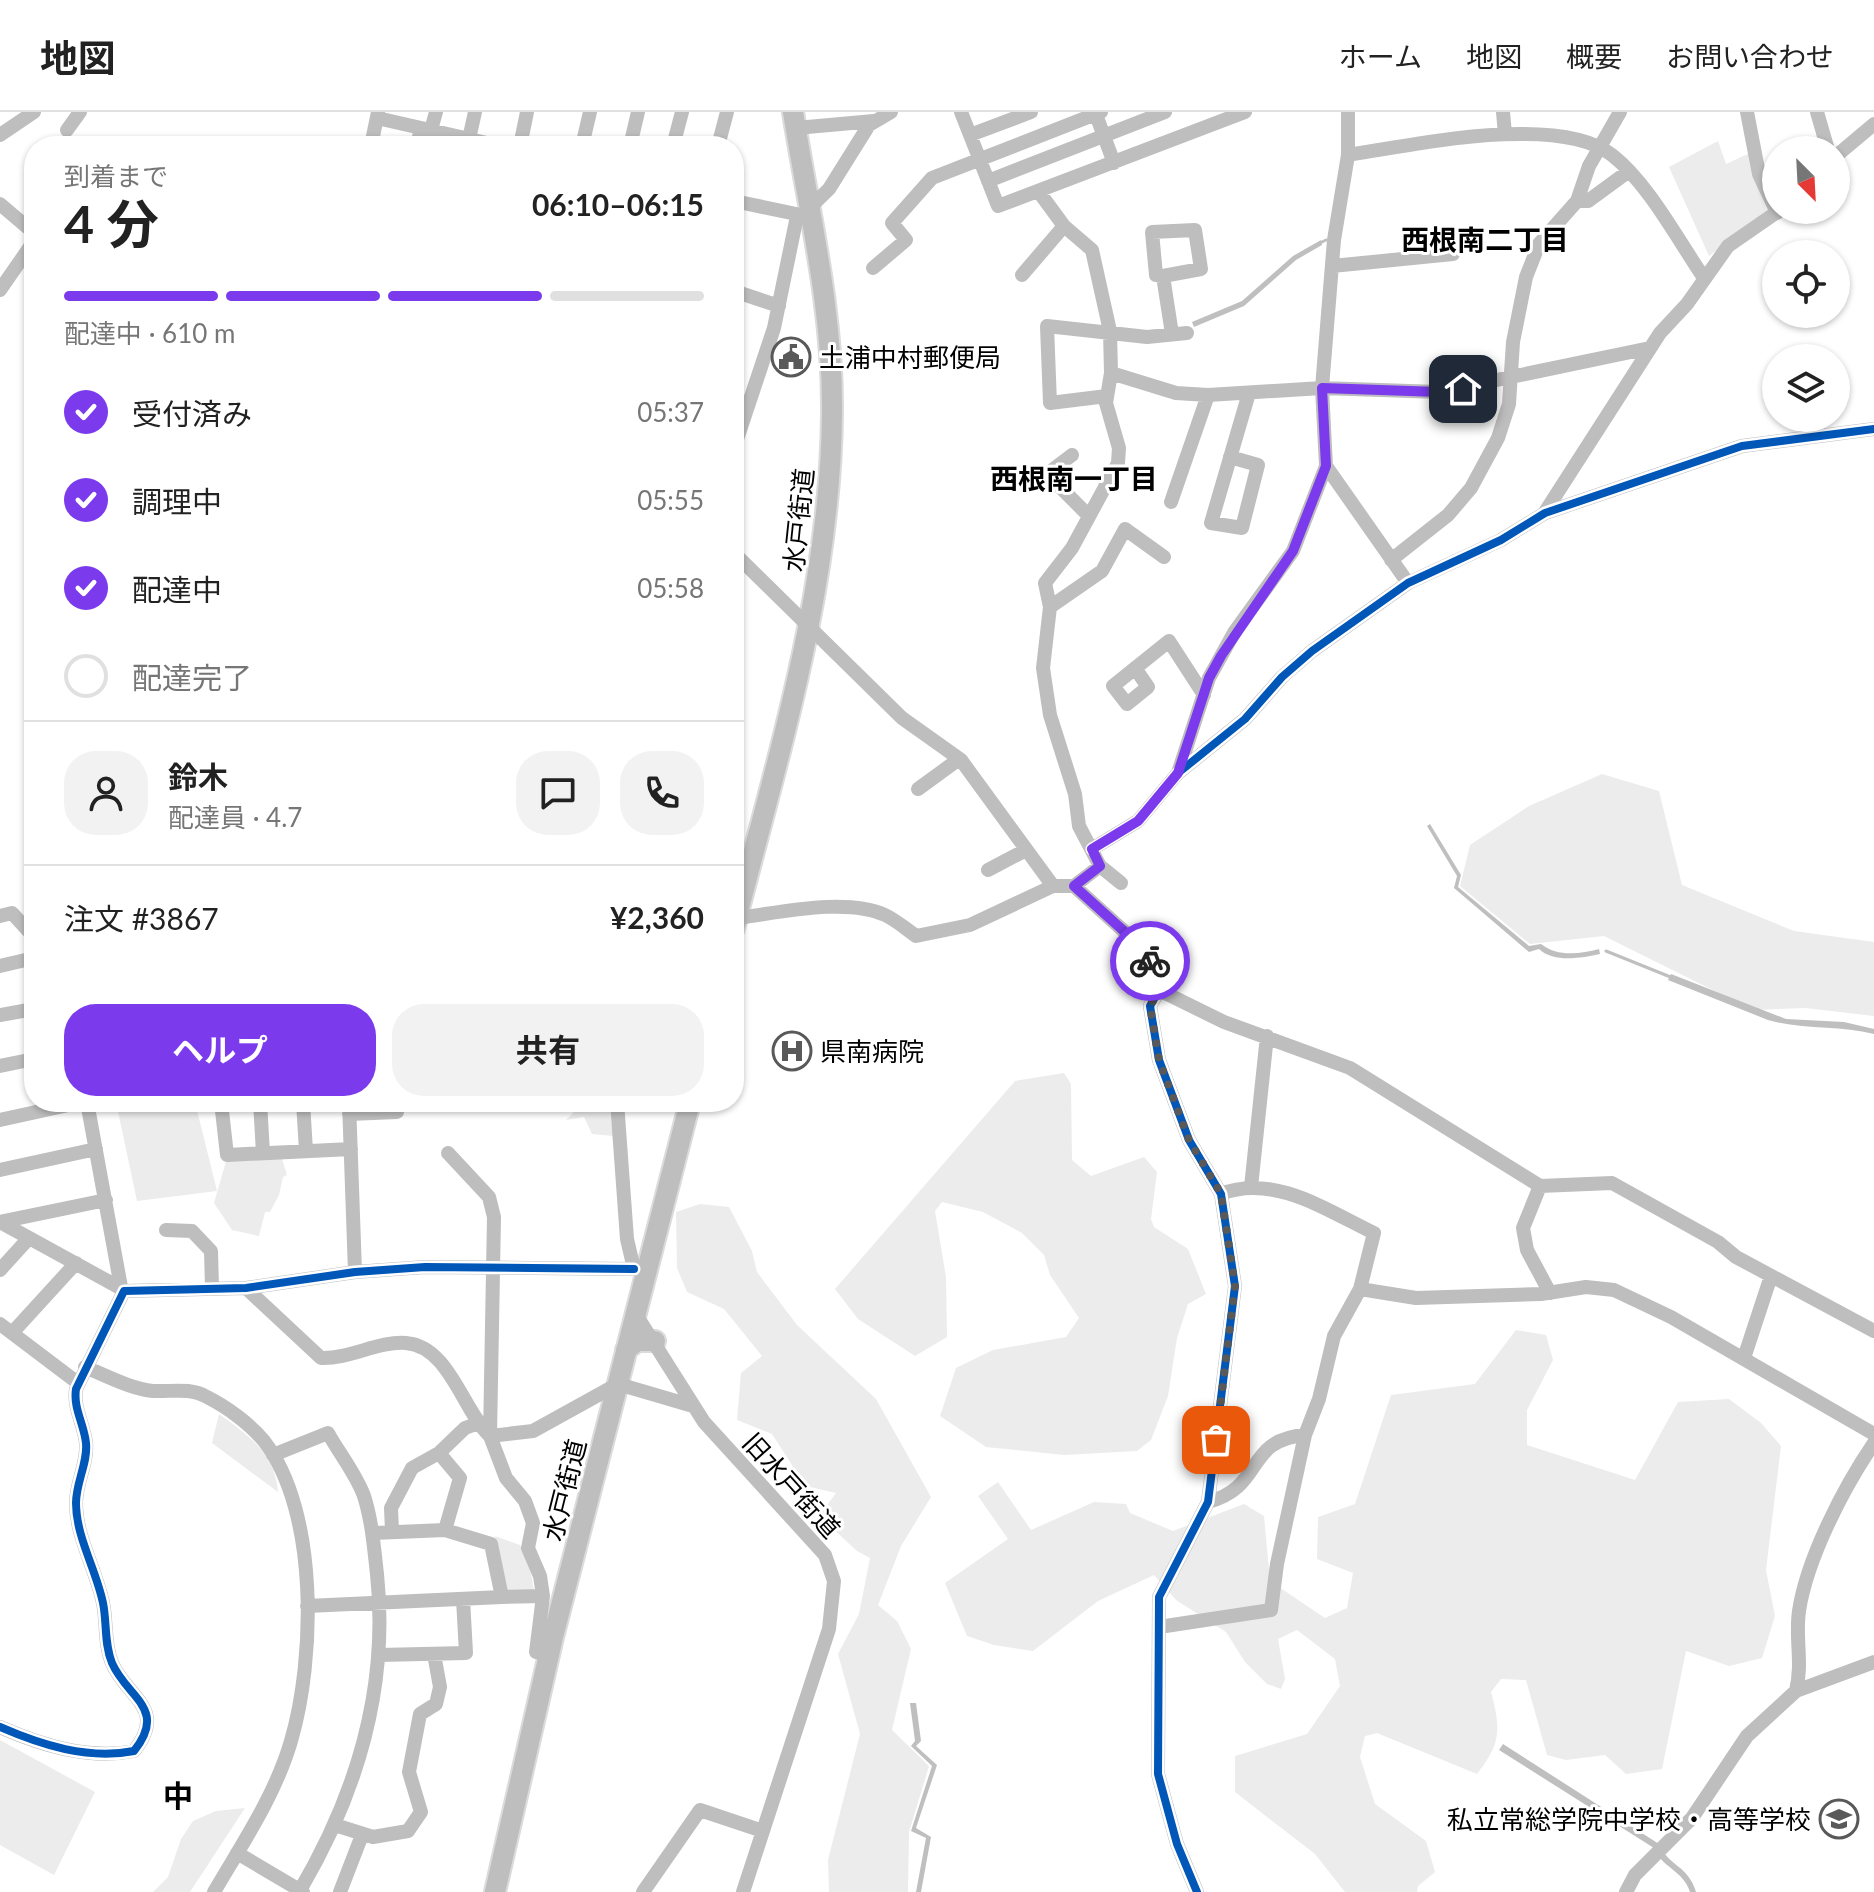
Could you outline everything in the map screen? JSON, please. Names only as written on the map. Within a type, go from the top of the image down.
[{"type":"highway","name":"水戸街道","points":[[744,887],[809,628],[826,525],[832,409],[824,287],[806,211],[794,120]]},
{"type":"highway","name":"水戸街道","points":[[495,1892],[549,1654],[635,1313],[640,1270],[687,1112]]},
{"type":"highway","points":[[626,1350],[637,1341],[655,1341]]},
{"type":"street","points":[[0,135],[34,112]]},
{"type":"street","points":[[67,130],[79,112]]},
{"type":"street","points":[[422,136],[436,112]]},
{"type":"street","points":[[475,112],[475,136]]},
{"type":"street","points":[[522,136],[527,112]]},
{"type":"street","points":[[584,136],[590,112]]},
{"type":"street","points":[[632,136],[638,112]]},
{"type":"street","points":[[676,136],[682,112]]},
{"type":"street","points":[[721,136],[727,112]]},
{"type":"street","points":[[794,120],[875,116],[891,112]]},
{"type":"street","points":[[962,112],[998,206],[1236,114]]},
{"type":"street","points":[[970,135],[1031,112]]},
{"type":"street","points":[[988,181],[1165,112]]},
{"type":"street","points":[[1178,773],[1204,695],[1235,631],[1293,551],[1326,466],[1322,388],[1332,266],[1348,155],[1348,112]]},
{"type":"street","points":[[1503,112],[1505,134]]},
{"type":"street","points":[[1391,560],[1448,515],[1471,488],[1498,438],[1513,376],[1513,342],[1526,277],[1539,244],[1577,201],[1589,166],[1620,112]]},
{"type":"street","points":[[1747,112],[1762,180]]},
{"type":"street","points":[[1817,112],[1824,136]]},
{"type":"street","points":[[873,268],[906,240],[892,223],[932,178],[1097,113],[1114,163]]},
{"type":"street","points":[[373,136],[378,115],[452,136]]},
{"type":"street","points":[[744,421],[779,306],[792,234],[806,211],[829,189],[875,116]]},
{"type":"street","points":[[1850,144],[1874,124]]},
{"type":"street","points":[[1348,155],[1505,134],[1573,138],[1601,147],[1629,171],[1704,278]]},
{"type":"street","points":[[1577,201],[1588,201],[1629,171]]},
{"type":"street","points":[[1039,192],[1064,226],[1092,250],[1110,331],[1111,373],[1107,396],[1119,448],[1118,463],[1072,548],[1045,583],[1050,607],[1043,668],[1050,715],[1075,794],[1079,826],[1100,866],[1121,883]]},
{"type":"street","points":[[744,202],[806,211]]},
{"type":"street","points":[[0,204],[24,224]]},
{"type":"street","points":[[1545,513],[1650,348],[1687,304],[1728,246],[1762,223]]},
{"type":"street","points":[[1022,275],[1064,226]]},
{"type":"street","points":[[1332,266],[1453,254]]},
{"type":"street","points":[[0,290],[24,255]]},
{"type":"street","points":[[1107,396],[1050,403],[1047,326],[1147,337],[1180,334],[1163,276]]},
{"type":"street","points":[[744,294],[779,306]]},
{"type":"street","points":[[1111,373],[1176,393],[1208,395],[1322,388],[1439,392],[1650,348]]},
{"type":"street","points":[[1230,457],[1258,465],[1242,528],[1211,523],[1230,457],[1249,393]]},
{"type":"street","points":[[1171,502],[1208,395]]},
{"type":"street","points":[[1092,849],[1138,821],[1178,773],[1245,719],[1282,677],[1312,651],[1408,583],[1501,540],[1545,513],[1742,446],[1874,429]]},
{"type":"street","points":[[1072,455],[1047,474],[1088,515]]},
{"type":"street","points":[[1326,466],[1408,583]]},
{"type":"street","points":[[1050,607],[1102,571],[1125,529],[1164,557]]},
{"type":"street","points":[[744,563],[902,718],[959,759],[1053,886]]},
{"type":"street","points":[[1135,668],[1169,641],[1204,695]]},
{"type":"street","points":[[918,789],[959,759]]},
{"type":"street","points":[[988,870],[1026,850]]},
{"type":"street","points":[[744,921],[812,908],[857,909],[883,914],[916,936],[970,925],[1053,886],[1074,886],[1100,866]]},
{"type":"street","points":[[1074,886],[1147,952]]},
{"type":"street","points":[[0,916],[12,913],[24,926]]},
{"type":"street","points":[[1148,937],[1147,952],[1159,990],[1224,1022],[1350,1068],[1540,1186],[1612,1183],[1771,1276],[1874,1331]]},
{"type":"street","points":[[0,966],[24,960]]},
{"type":"street","points":[[1159,990],[1150,1006],[1159,1060],[1189,1140],[1221,1194],[1235,1286],[1208,1502],[1159,1597],[1158,1774],[1177,1844],[1197,1892]]},
{"type":"street","points":[[0,1015],[24,1011]]},
{"type":"street","points":[[1251,1187],[1267,1036]]},
{"type":"street","points":[[0,1066],[24,1061]]},
{"type":"street","points":[[0,1120],[38,1112]]},
{"type":"street","points":[[0,1727],[60,1749],[120,1754],[134,1751],[143,1740],[148,1722],[145,1707],[112,1664],[97,1579],[77,1518],[76,1500],[86,1445],[76,1407],[78,1383],[122,1289],[87,1112]]},
{"type":"street","points":[[222,1112],[227,1155],[351,1149]]},
{"type":"street","points":[[261,1112],[263,1153]]},
{"type":"street","points":[[304,1112],[306,1151]]},
{"type":"street","points":[[349,1112],[355,1272]]},
{"type":"street","points":[[106,1200],[0,1222],[122,1289],[246,1288],[355,1272],[491,1266],[640,1270],[627,1239],[618,1112]]},
{"type":"street","points":[[0,1170],[96,1149]]},
{"type":"street","points":[[448,1153],[489,1197],[494,1217],[490,1436],[506,1478],[525,1501],[533,1523],[528,1548],[540,1576],[543,1596],[536,1652],[549,1654]]},
{"type":"street","points":[[1540,1186],[1523,1228],[1527,1250],[1550,1293]]},
{"type":"street","points":[[1159,1627],[1271,1610],[1277,1564],[1305,1435],[1319,1399],[1334,1336],[1360,1289],[1374,1233],[1295,1195],[1251,1187],[1221,1194]]},
{"type":"street","points":[[166,1230],[192,1231],[211,1251],[212,1288]]},
{"type":"street","points":[[0,1270],[29,1238]]},
{"type":"street","points":[[76,1263],[6,1329],[78,1383]]},
{"type":"street","points":[[1744,1358],[1771,1276]]},
{"type":"street","points":[[1360,1289],[1416,1298],[1550,1293],[1586,1287],[1623,1293],[1744,1358],[1874,1434]]},
{"type":"street","points":[[246,1288],[321,1358],[405,1343],[425,1349],[445,1369],[476,1424],[490,1436],[533,1431],[618,1384],[693,1406]]},
{"type":"street","name":"旧水戸街道","points":[[635,1313],[693,1406],[741,1466],[825,1555],[834,1581],[829,1629],[743,1892]]},
{"type":"street","points":[[85,1367],[152,1391],[181,1389],[207,1397],[249,1426],[273,1455],[293,1506],[307,1606],[306,1660],[291,1742],[261,1812],[214,1892]]},
{"type":"street","points":[[392,1531],[391,1508],[412,1468],[439,1453],[465,1428],[476,1424]]},
{"type":"street","points":[[237,1853],[300,1891],[335,1825],[365,1743],[379,1655],[380,1603],[373,1533],[363,1494],[328,1433],[273,1455]]},
{"type":"street","points":[[1208,1502],[1231,1496],[1268,1444],[1286,1437],[1305,1435]]},
{"type":"street","points":[[1796,1691],[1802,1666],[1799,1611],[1812,1567],[1832,1517],[1874,1443]]},
{"type":"street","points":[[439,1453],[460,1478],[445,1530]]},
{"type":"street","points":[[373,1533],[445,1530],[491,1544],[502,1597]]},
{"type":"street","points":[[307,1606],[543,1596]]},
{"type":"street","points":[[379,1655],[466,1653],[463,1599]]},
{"type":"street","points":[[335,1825],[362,1835],[408,1831],[421,1812],[411,1782],[409,1761],[420,1714],[436,1704],[440,1687],[434,1654]]},
{"type":"street","points":[[1626,1892],[1635,1875],[1692,1818],[1747,1736],[1796,1691],[1874,1662]]},
{"type":"street","points":[[643,1892],[700,1810],[763,1831]]},
{"type":"street","points":[[340,1892],[362,1835]]},
{"type":"shaded area","points":[[1718,141],[1726,164],[1752,152],[1762,197],[1762,217],[1709,256],[1669,167]]},
{"type":"shaded area","points":[[1321,240],[1322,245],[1296,260],[1244,306],[1194,327],[1192,322],[1242,301],[1293,256]]},
{"type":"shaded area","points":[[1602,774],[1659,791],[1682,885],[1794,931],[1874,942],[1874,1016],[1805,1008],[1753,1010],[1604,936],[1530,944],[1460,886],[1470,845],[1529,806]]},
{"type":"shaded area","points":[[1430,824],[1461,875],[1458,887],[1529,946],[1541,944],[1554,951],[1569,953],[1599,949],[1600,954],[1568,958],[1552,956],[1539,949],[1529,952],[1454,888],[1457,876],[1427,826]]},
{"type":"shaded area","points":[[1671,974],[1786,1019],[1844,1022],[1874,1029],[1874,1034],[1768,1020],[1668,980]]},
{"type":"shaded area","points":[[1064,1073],[1071,1084],[1072,1160],[1091,1176],[1144,1157],[1157,1172],[1151,1219],[1154,1227],[1188,1249],[1206,1294],[1188,1304],[1177,1338],[1168,1396],[1151,1440],[1137,1451],[1064,1455],[986,1447],[940,1416],[956,1368],[993,1350],[1066,1337],[1079,1318],[1050,1275],[1044,1255],[1022,1233],[983,1212],[942,1202],[935,1211],[946,1277],[947,1337],[915,1356],[858,1319],[835,1289],[1015,1081]]},
{"type":"shaded area","points":[[118,1112],[197,1112],[217,1191],[137,1201]]},
{"type":"shaded area","points":[[574,1112],[610,1112],[613,1136],[592,1134],[584,1117],[566,1120]]},
{"type":"shaded area","points":[[227,1158],[282,1159],[287,1175],[283,1177],[279,1195],[270,1212],[265,1212],[259,1236],[232,1230],[214,1203]]},
{"type":"shaded area","points":[[700,1204],[729,1207],[752,1251],[757,1272],[797,1325],[876,1399],[931,1497],[901,1546],[878,1605],[897,1621],[911,1649],[892,1730],[929,1766],[909,1832],[908,1892],[829,1892],[828,1860],[860,1734],[838,1654],[859,1614],[870,1558],[857,1551],[819,1516],[836,1493],[792,1483],[799,1476],[772,1434],[737,1420],[741,1373],[762,1356],[724,1309],[687,1292],[677,1268],[676,1212]]},
{"type":"shaded area","points":[[1516,1330],[1546,1335],[1553,1360],[1527,1410],[1527,1445],[1635,1480],[1678,1402],[1729,1399],[1761,1423],[1781,1446],[1766,1570],[1775,1616],[1762,1658],[1729,1666],[1686,1651],[1662,1769],[1626,1774],[1605,1755],[1566,1760],[1547,1755],[1526,1680],[1501,1679],[1491,1692],[1497,1726],[1495,1745],[1477,1774],[1377,1733],[1365,1736],[1360,1757],[1375,1804],[1426,1841],[1435,1872],[1418,1886],[1417,1892],[1345,1892],[1315,1854],[1235,1792],[1235,1756],[1307,1734],[1340,1686],[1335,1659],[1297,1630],[1278,1639],[1285,1679],[1281,1689],[1267,1684],[1245,1662],[1226,1632],[1176,1600],[1154,1575],[1098,1601],[1033,1651],[994,1645],[967,1636],[945,1583],[1008,1539],[978,1496],[998,1482],[1031,1530],[1094,1502],[1126,1504],[1130,1513],[1173,1531],[1244,1504],[1264,1516],[1270,1581],[1325,1618],[1347,1608],[1353,1573],[1317,1559],[1318,1517],[1355,1504],[1391,1395],[1475,1384]]},
{"type":"shaded area","points":[[219,1414],[250,1438],[266,1456],[276,1478],[278,1492],[212,1443]]},
{"type":"shaded area","points":[[495,1536],[520,1545],[530,1567],[534,1591],[508,1591]]},
{"type":"shaded area","points":[[910,1703],[916,1703],[921,1741],[916,1746],[937,1765],[916,1828],[931,1837],[921,1892],[916,1892],[926,1838],[911,1831],[932,1766],[911,1746],[915,1741]]},
{"type":"shaded area","points":[[0,1740],[95,1792],[54,1875],[0,1845]]},
{"type":"shaded area","points":[[1503,1744],[1659,1844],[1667,1857],[1688,1876],[1696,1892],[1690,1892],[1683,1879],[1654,1848],[1499,1750]]},
{"type":"shaded area","points":[[245,1808],[190,1892],[153,1892],[168,1877],[181,1839],[193,1821],[216,1811]]},
{"type":"waterway","points":[[1318,244],[1326,240]]},
{"type":"waterway","points":[[1606,951],[1673,978]]},
{"type":"cycle path","points":[[1092,849],[1138,821],[1178,773],[1245,719],[1282,677],[1312,651],[1408,583],[1501,540],[1545,513],[1742,446],[1874,429]]},
{"type":"cycle path","points":[[1148,937],[1147,952],[1159,990],[1150,1006],[1159,1060],[1189,1140],[1221,1194],[1235,1286],[1208,1502],[1159,1597],[1158,1774],[1177,1844],[1197,1892]]},
{"type":"cycle path","points":[[0,1727],[32,1740],[99,1754],[134,1751],[147,1724],[141,1704],[109,1656],[103,1603],[79,1528],[76,1503],[86,1450],[76,1389],[124,1291],[246,1288],[355,1272],[425,1267],[634,1269]]},
{"type":"way so far","points":[[1150,961],[1159,990],[1150,1006],[1159,1060],[1189,1140],[1221,1194],[1235,1286],[1216,1440]]},
{"type":"place","name":"土浦中村郵便局","points":[[791,357]]},
{"type":"place","name":"県南病院","points":[[792,1051]]},
{"type":"place","name":"私立常総学院中学校・高等学校","points":[[1839,1819]]},
{"type":"district","name":"西根南二丁目","points":[[1485,239]]},
{"type":"district","name":"西根南一丁目","points":[[1074,478]]},
{"type":"district","name":"中","points":[[178,1795]]},
{"type":"route","points":[[1150,961],[1147,952],[1074,886],[1100,866],[1092,849],[1138,821],[1178,773],[1209,678],[1235,631],[1293,551],[1326,466],[1322,388],[1439,392],[1463,389]]}]
